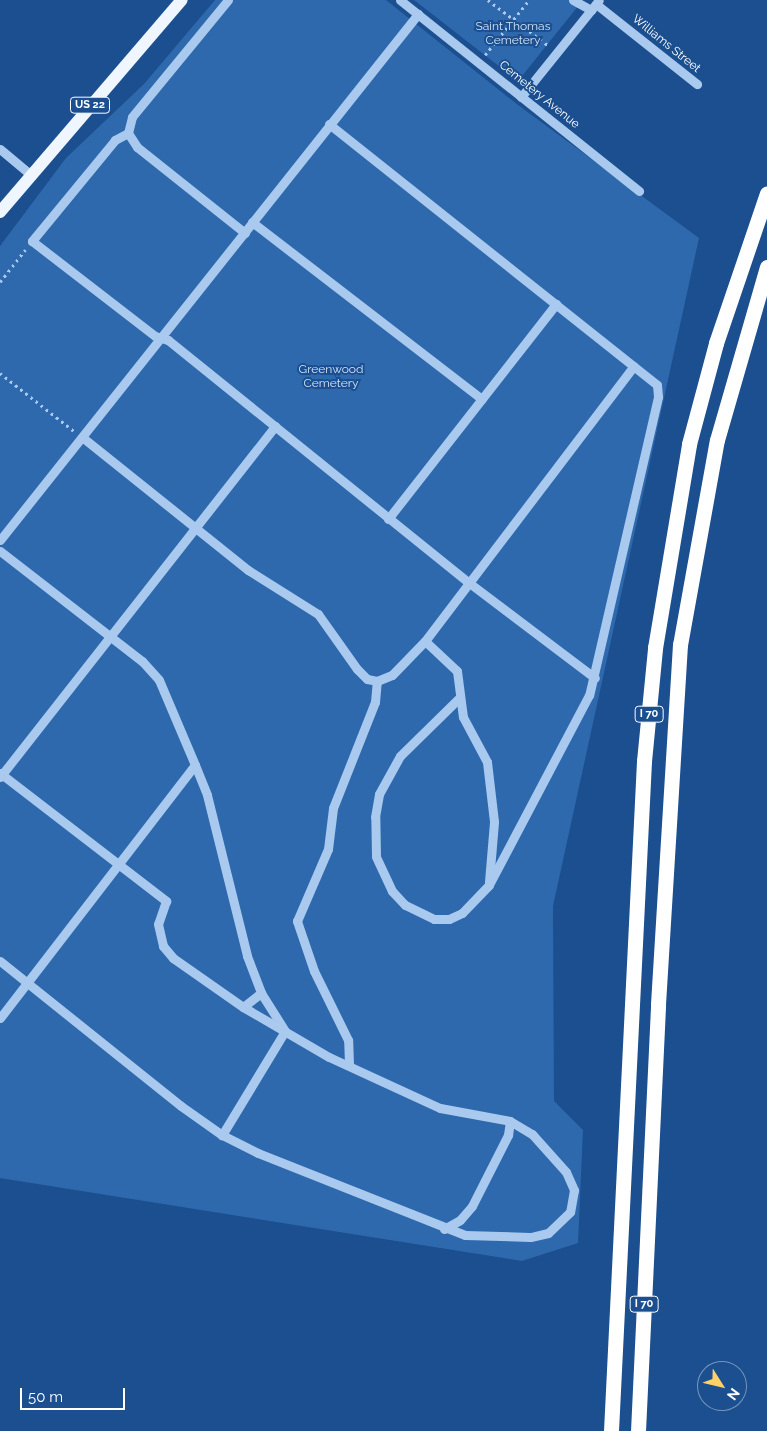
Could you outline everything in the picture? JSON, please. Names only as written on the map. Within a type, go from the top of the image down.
[{"type":"highway","name":"I 70","points":[[611,1431],[644,771],[655,648],[689,444],[716,343],[767,192]]},
{"type":"highway","name":"I 70","points":[[638,1431],[646,1250],[680,645],[717,440],[767,267]]},
{"type":"main road","name":"US 22","points":[[0,212],[30,174],[182,0]]},
{"type":"street","points":[[228,0],[132,117],[128,133],[137,147],[245,233]]},
{"type":"street","name":"Cemetery Avenue","points":[[400,0],[639,191]]},
{"type":"street","name":"Williams Street","points":[[572,0],[596,5],[697,84]]},
{"type":"street","points":[[521,97],[596,5]]},
{"type":"street","points":[[0,540],[418,14]]},
{"type":"street","points":[[330,124],[657,385],[658,397],[595,678],[574,731],[489,885],[462,913],[449,919],[434,919],[405,905],[392,891],[376,856],[375,817],[386,776],[415,738],[458,699]]},
{"type":"street","points":[[128,133],[115,140],[32,241],[275,426],[388,519],[595,678]]},
{"type":"street","points":[[0,149],[30,174]]},
{"type":"street","points":[[252,222],[482,400]]},
{"type":"street","points":[[388,519],[556,304]]},
{"type":"street","points":[[82,438],[248,570],[318,614],[357,670],[367,680],[377,681],[392,675],[425,641],[634,366]]},
{"type":"street","points":[[0,962],[222,1135],[444,1229],[488,1237],[530,1237],[548,1233],[570,1212],[574,1190],[566,1172],[532,1134],[510,1121],[440,1108],[349,1064],[329,1057],[243,1007],[173,958],[163,946],[158,924],[166,901],[1,775],[275,426]]},
{"type":"street","points":[[0,552],[110,635],[159,680],[207,796],[247,956],[262,993],[285,1032]]},
{"type":"street","points":[[425,641],[457,671],[458,699],[463,717],[487,762],[494,822],[489,885]]},
{"type":"street","points":[[349,1064],[348,1040],[314,971],[297,921],[328,850],[334,808],[375,702],[377,681]]},
{"type":"street","points":[[0,1018],[117,863],[195,765]]},
{"type":"street","points":[[243,1007],[262,993]]},
{"type":"street","points":[[222,1135],[285,1032]]},
{"type":"street","points":[[444,1229],[460,1220],[472,1206],[508,1135],[510,1121]]},
{"type":"path","points":[[488,0],[557,52]]},
{"type":"path","points":[[479,62],[529,0]]},
{"type":"path","points":[[0,282],[32,241]]},
{"type":"path","points":[[0,373],[82,438]]},
{"type":"green space","name":"Greenwood Cemetery","points":[[215,0],[386,0],[518,105],[699,238],[553,906],[554,1101],[583,1130],[578,1243],[522,1261],[0,1178],[0,246],[66,158],[144,84]]},
{"type":"green space","name":"Saint Thomas Cemetery","points":[[414,0],[583,0],[518,81]]}]
